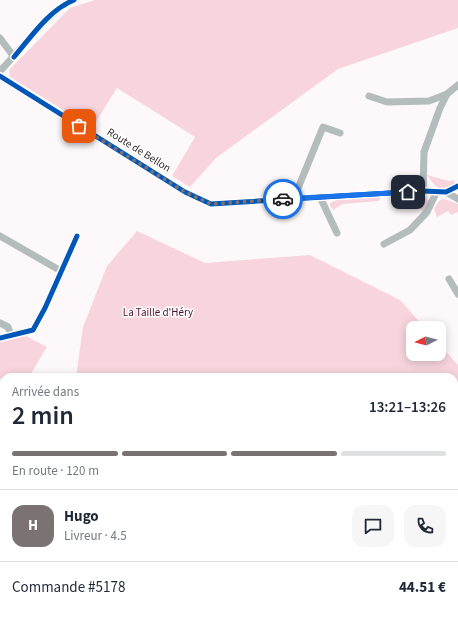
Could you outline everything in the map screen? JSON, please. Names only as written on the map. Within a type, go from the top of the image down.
[{"type":"street","points":[[0,71],[46,20],[66,3],[74,0]]},
{"type":"street","points":[[0,38],[14,57]]},
{"type":"street","name":"Route de Bellon","points":[[0,76],[185,192],[211,204],[423,191],[436,193],[446,192]]},
{"type":"street","points":[[423,191],[424,152],[440,108],[448,94],[458,85]]},
{"type":"street","points":[[369,96],[388,102],[429,101],[448,94]]},
{"type":"street","points":[[429,101],[440,108]]},
{"type":"street","points":[[294,198],[323,127],[340,133]]},
{"type":"street","points":[[458,186],[446,192],[458,200]]},
{"type":"street","points":[[384,244],[410,230],[427,212],[436,193]]},
{"type":"street","points":[[320,197],[337,233]]},
{"type":"street","points":[[0,236],[61,271]]},
{"type":"street","points":[[0,338],[33,330],[45,308],[77,236]]},
{"type":"street","points":[[449,279],[458,294]]},
{"type":"street","points":[[0,323],[8,327],[11,335]]},
{"type":"green space","points":[[95,0],[458,0],[458,28],[338,69],[216,158],[190,187],[172,176],[195,137],[117,88],[92,128],[10,77],[9,70],[70,8]]},
{"type":"green space","points":[[427,175],[449,181],[454,180],[456,185],[446,188],[438,188]]},
{"type":"green space","points":[[425,195],[429,201],[423,212],[414,199],[401,201],[401,196]]},
{"type":"green space","points":[[381,197],[379,201],[343,204],[333,210],[330,206],[330,203],[336,200]]},
{"type":"green space","points":[[442,199],[458,204],[458,212],[451,215],[448,211],[437,217],[434,209]]},
{"type":"green space","name":"La Taille d'Héry","points":[[137,231],[205,263],[310,255],[400,300],[419,321],[406,321],[406,361],[446,361],[446,352],[458,365],[458,373],[77,373],[83,327],[107,266]]},
{"type":"green space","points":[[26,336],[47,347],[31,373],[0,373],[0,342]]},
{"type":"cycle path","points":[[14,57],[56,10],[74,0]]},
{"type":"cycle path","points":[[0,76],[185,192],[211,204],[423,191],[446,192],[458,186]]},
{"type":"cycle path","points":[[0,338],[33,330],[45,308],[77,236]]},
{"type":"way so far","points":[[79,126],[185,192],[211,204],[283,199]]},
{"type":"route","points":[[283,199],[408,192]]}]
